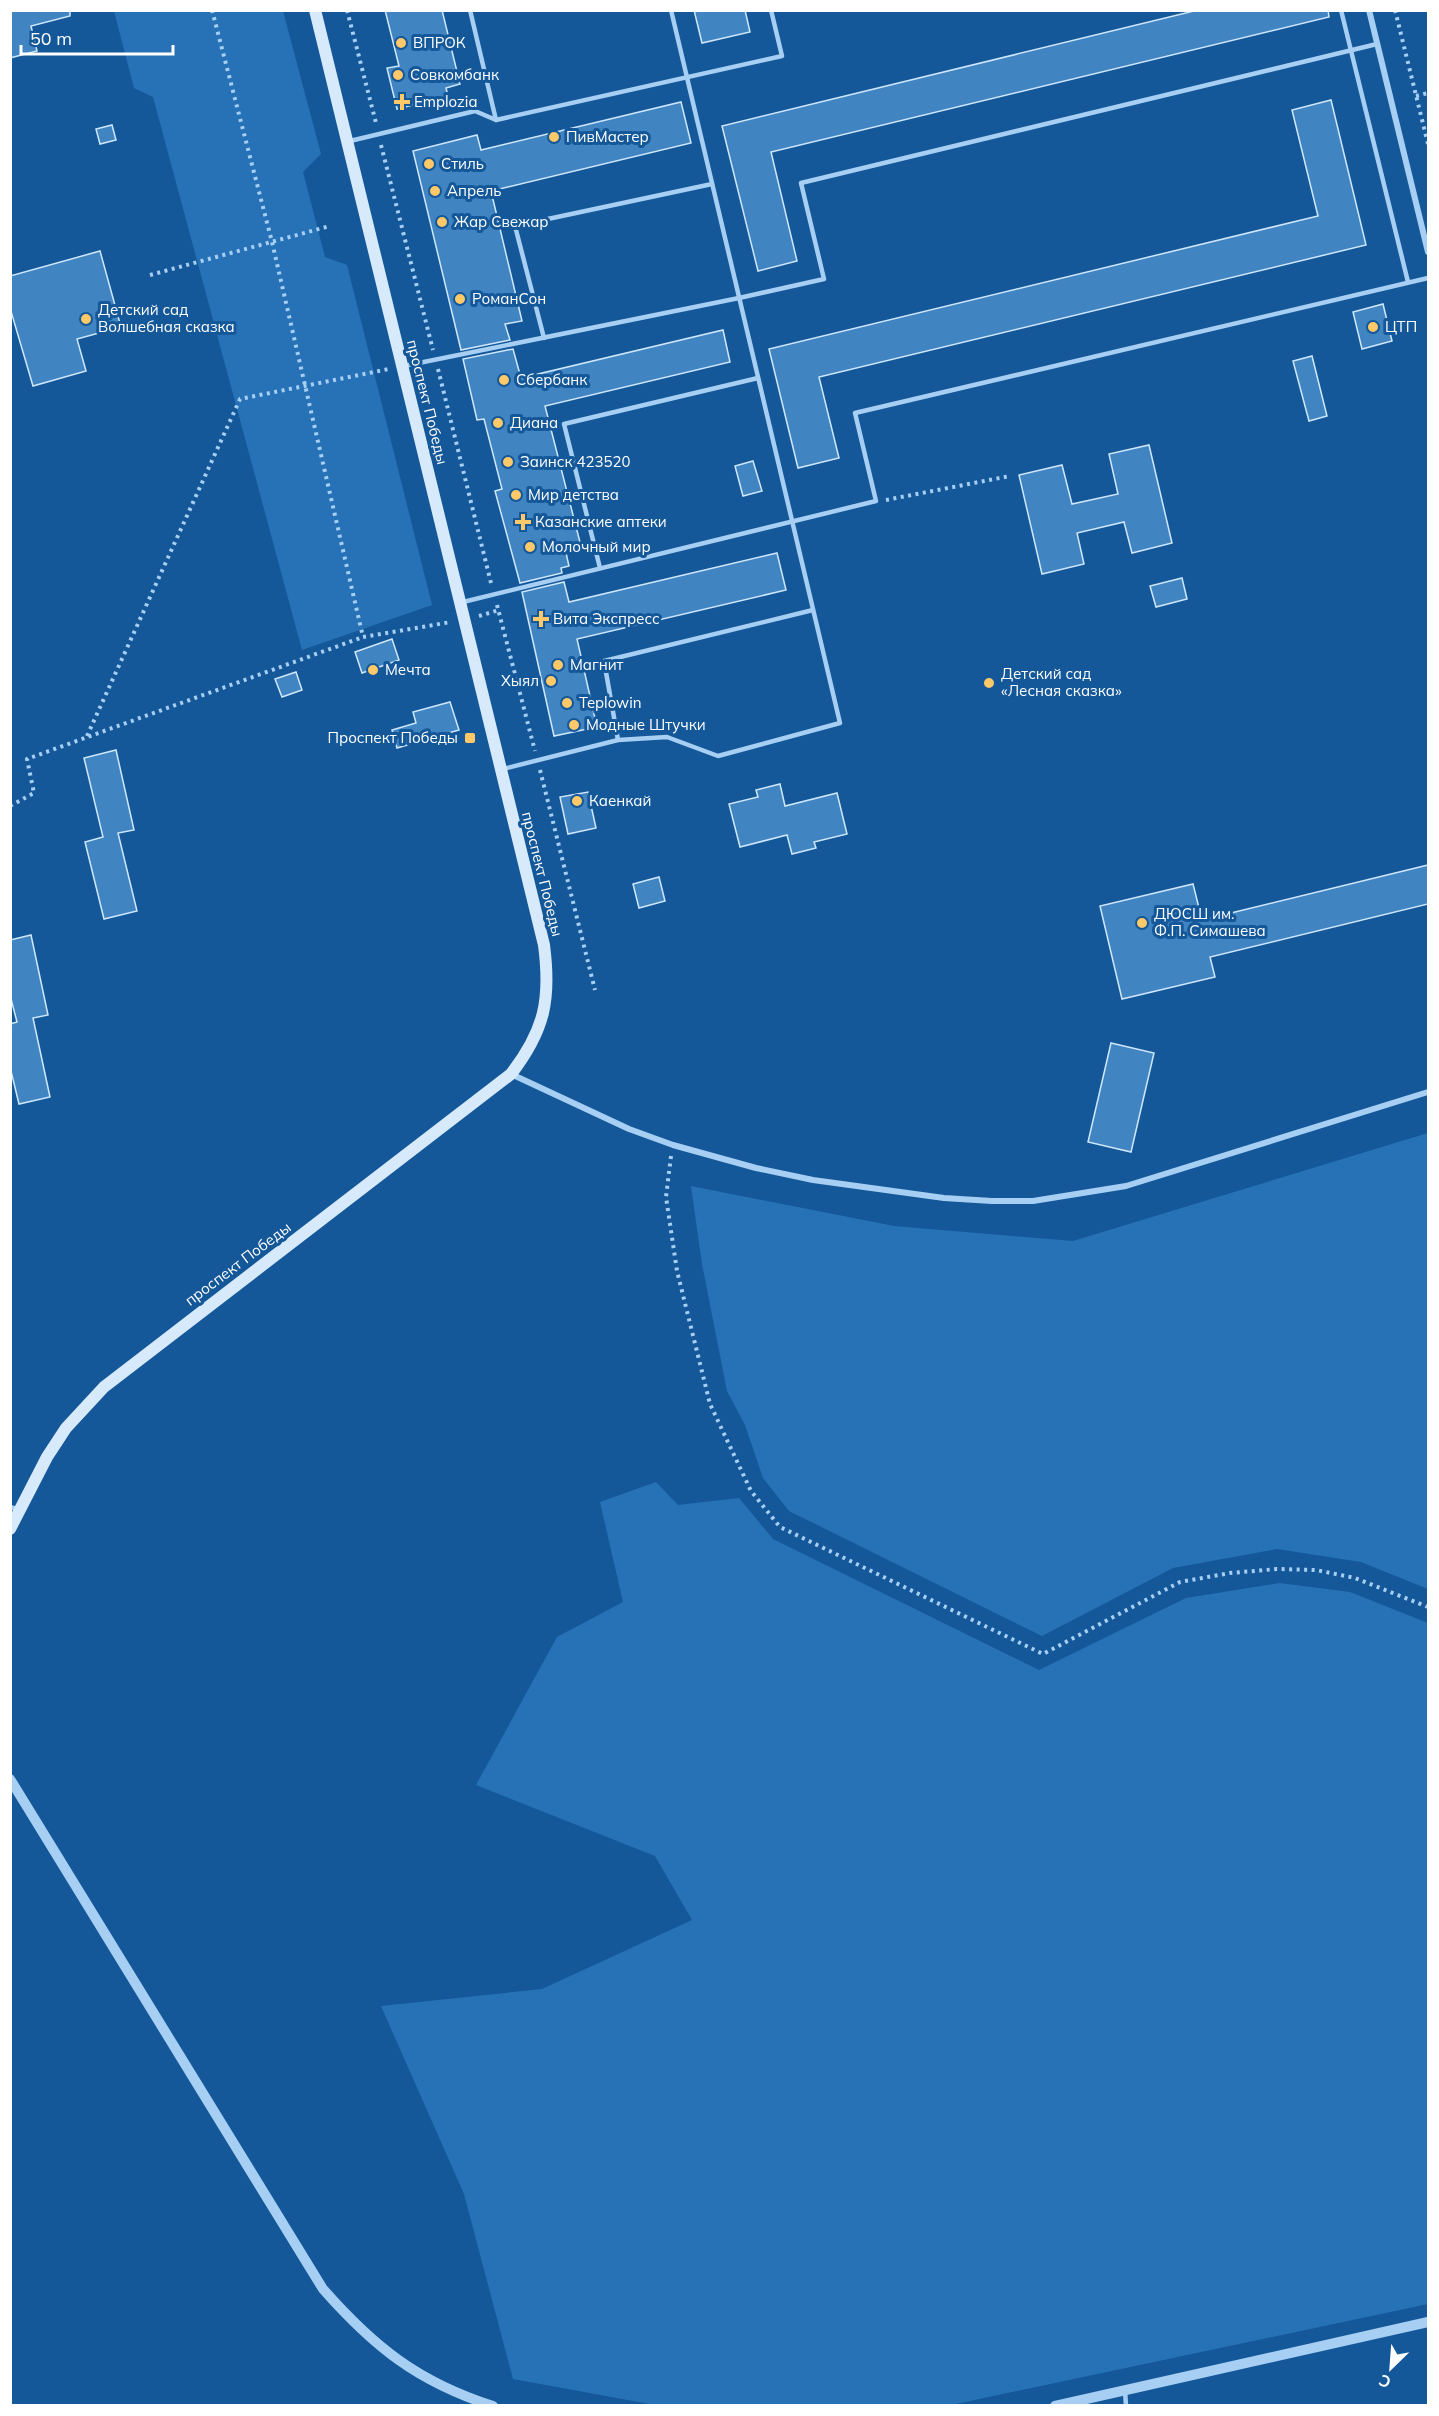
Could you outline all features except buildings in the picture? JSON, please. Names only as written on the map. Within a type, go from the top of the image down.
[{"type":"main road","name":"проспект Победы","points":[[10,1529],[15,1508],[66,1428],[104,1387],[512,1074],[528,1053],[537,1034],[547,1001],[548,974],[544,945],[315,10]]},
{"type":"street","points":[[1369,10],[1428,252]]},
{"type":"street","points":[[512,1074],[629,1129],[673,1145],[813,1180],[944,1198],[1032,1201],[1126,1186],[1428,1092]]},
{"type":"street","points":[[10,1779],[323,2289],[361,2330],[394,2358],[422,2376],[493,2406]]},
{"type":"street","points":[[1055,2406],[1428,2322]]},
{"type":"lane","points":[[470,10],[496,120]]},
{"type":"lane","points":[[501,770],[618,740],[667,737],[718,756],[840,723],[671,10]]},
{"type":"lane","points":[[347,142],[475,111],[496,120],[782,56],[771,10]]},
{"type":"lane","points":[[1341,10],[1408,282]]},
{"type":"lane","points":[[402,366],[824,279],[801,183],[1377,44]]},
{"type":"lane","points":[[544,338],[515,226],[712,184]]},
{"type":"lane","points":[[460,603],[876,501],[855,413],[1428,278]]},
{"type":"lane","points":[[600,568],[564,424],[758,378]]},
{"type":"lane","points":[[618,740],[604,661],[813,610]]},
{"type":"lane","points":[[1125,2390],[1126,2406]]},
{"type":"path","points":[[212,10],[272,242],[363,637]]},
{"type":"path","points":[[347,10],[595,990]]},
{"type":"path","points":[[1395,10],[1428,144]]},
{"type":"path","points":[[1416,96],[1428,93]]},
{"type":"path","points":[[150,275],[330,226]]},
{"type":"path","points":[[87,736],[240,399],[402,366]]},
{"type":"path","points":[[876,501],[908,497],[1010,476]]},
{"type":"path","points":[[10,806],[34,793],[27,759],[363,637],[464,620],[499,610]]},
{"type":"path","points":[[673,1145],[666,1197],[677,1270],[710,1404],[751,1491],[780,1527],[1043,1654],[1180,1582],[1230,1573],[1277,1569],[1316,1570],[1355,1578],[1428,1607]]},
{"type":"shaded area","points":[[114,11],[283,11],[321,154],[303,172],[325,257],[347,265],[432,605],[302,650],[153,97],[134,88]]},
{"type":"shaded area","points":[[1428,1133],[1428,1589],[1361,1562],[1277,1549],[1173,1568],[1042,1636],[789,1511],[763,1478],[745,1425],[727,1391],[702,1264],[691,1186],[894,1226],[1073,1241]]},
{"type":"shaded area","points":[[656,1482],[678,1505],[739,1498],[773,1539],[1039,1670],[1186,1598],[1280,1583],[1350,1592],[1428,1623],[1428,2304],[951,2405],[655,2405],[513,2379],[464,2194],[381,2006],[542,1989],[692,1920],[655,1856],[476,1785],[557,1637],[623,1602],[600,1502]]},
{"type":"place","name":"ВПРОК","points":[[401,43]]},
{"type":"place","name":"Совкомбанк","points":[[398,75]]},
{"type":"place","name":"Emplozia","points":[[402,102]]},
{"type":"place","name":"ПивМастер","points":[[554,137]]},
{"type":"place","name":"Стиль","points":[[429,164]]},
{"type":"place","name":"Апрель","points":[[435,191]]},
{"type":"place","name":"Жар Свежар","points":[[442,222]]},
{"type":"place","name":"РоманСон","points":[[460,299]]},
{"type":"place","name":"Детский сад Волшебная сказка","points":[[86,319]]},
{"type":"place","name":"ЦТП","points":[[1373,327]]},
{"type":"place","name":"Сбербанк","points":[[504,380]]},
{"type":"place","name":"Диана","points":[[498,423]]},
{"type":"place","name":"Заинск 423520","points":[[508,462]]},
{"type":"place","name":"Мир детства","points":[[516,495]]},
{"type":"place","name":"Казанские аптеки","points":[[523,522]]},
{"type":"place","name":"Молочный мир","points":[[530,547]]},
{"type":"place","name":"Вита Экспресс","points":[[541,619]]},
{"type":"place","name":"Магнит","points":[[558,665]]},
{"type":"place","name":"Мечта","points":[[373,670]]},
{"type":"place","name":"Хыял","points":[[551,681]]},
{"type":"place","name":"Детский сад «Лесная сказка»","points":[[989,683]]},
{"type":"place","name":"Teplowin","points":[[567,703]]},
{"type":"place","name":"Модные Штучки","points":[[574,725]]},
{"type":"place","name":"Проспект Победы","points":[[470,738]]},
{"type":"place","name":"Каенкай","points":[[577,801]]},
{"type":"place","name":"ДЮСШ им. Ф.П. Симашева","points":[[1142,923]]}]
